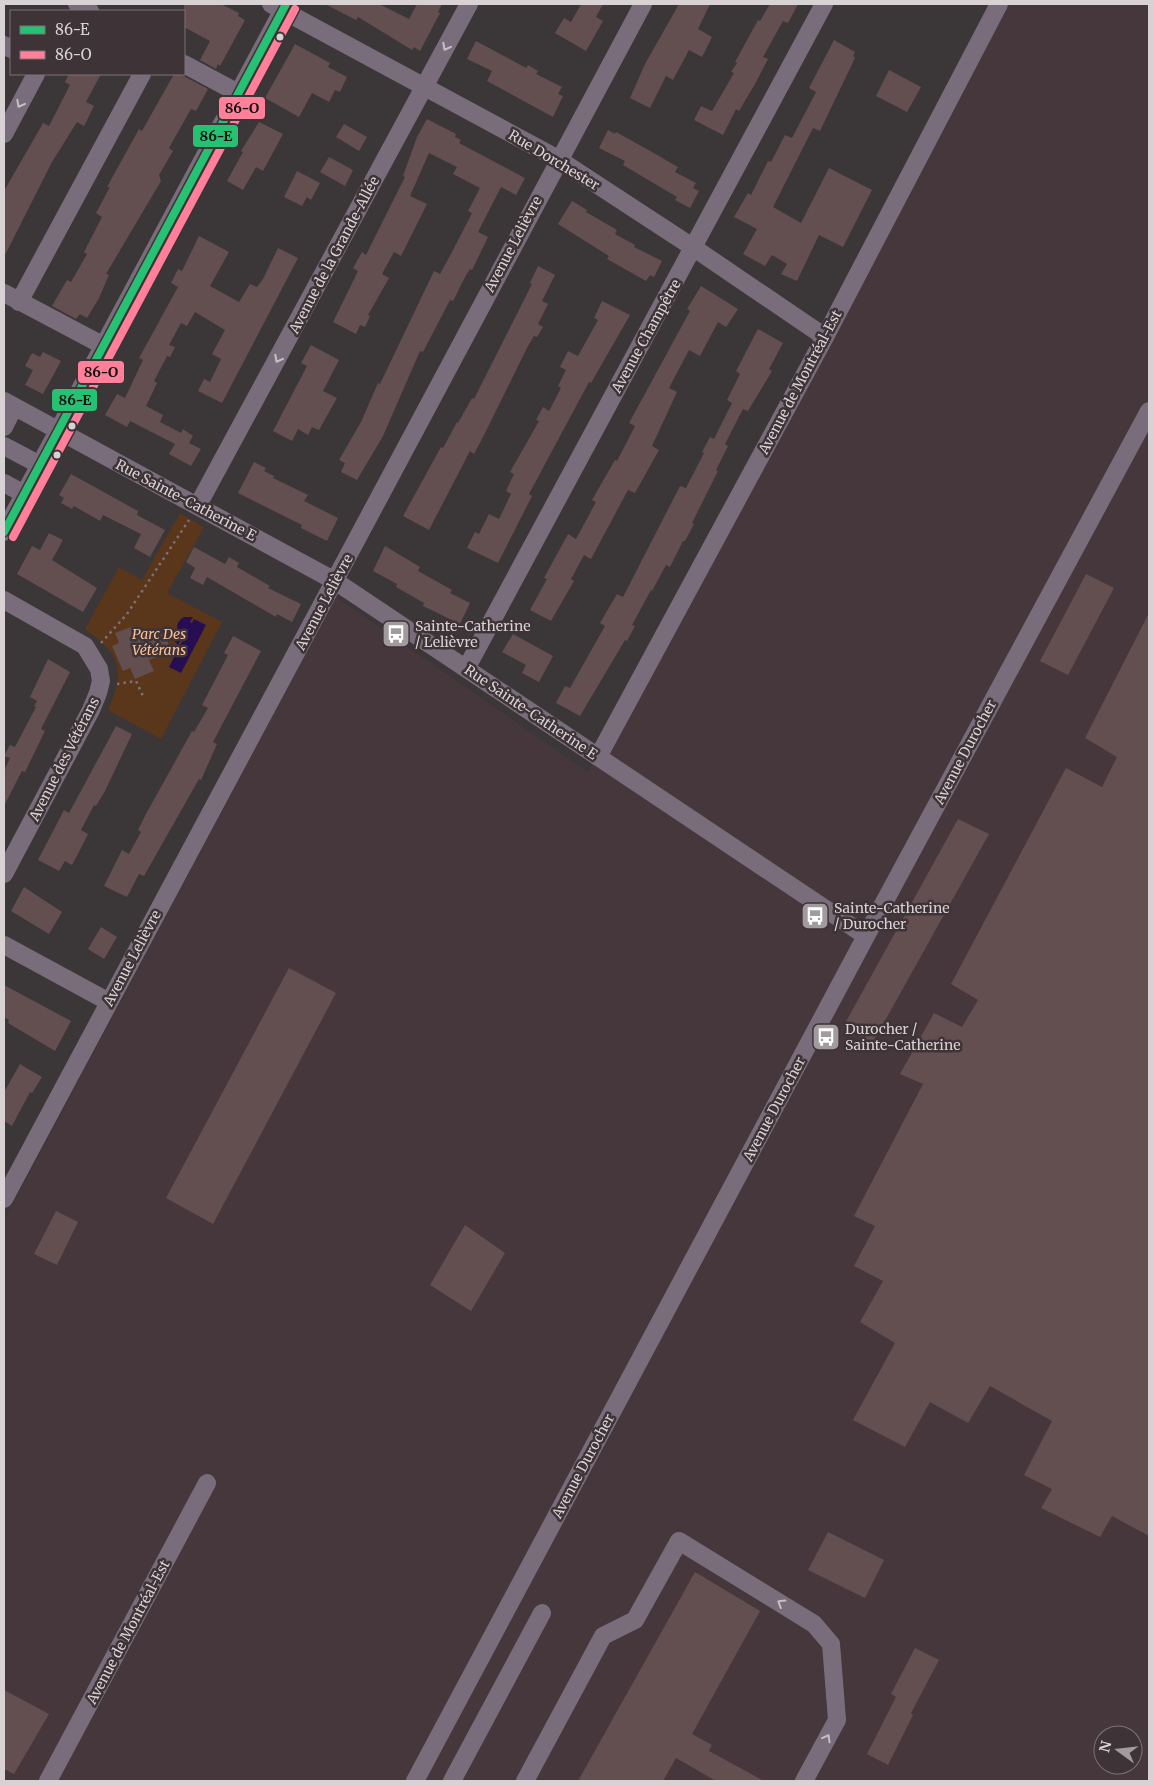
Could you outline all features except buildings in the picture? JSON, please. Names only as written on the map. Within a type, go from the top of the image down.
[{"type":"street","points":[[75,4],[88,10]]},
{"type":"street","name":"Avenue de la Grande-Allée","points":[[198,506],[469,4]]},
{"type":"street","name":"Avenue Lelièvre","points":[[4,1199],[335,581],[558,159],[643,4]]},
{"type":"street","name":"Avenue Champêtre","points":[[467,667],[824,4]]},
{"type":"street","name":"Avenue de Montréal-Est","points":[[598,758],[825,337],[999,4]]},
{"type":"street","points":[[4,532],[238,93],[280,6]]},
{"type":"street","name":"Rue Dorchester","points":[[280,6],[558,159],[825,337]]},
{"type":"street","points":[[185,65],[238,93]]},
{"type":"street","points":[[4,134],[35,75]]},
{"type":"street","points":[[20,302],[141,75]]},
{"type":"street","points":[[4,293],[104,346]]},
{"type":"street","points":[[4,427],[9,404]]},
{"type":"street","name":"Rue Sainte-Catherine E","points":[[9,404],[335,581],[467,667],[598,758],[866,936]]},
{"type":"street","name":"Avenue Durocher","points":[[415,1781],[866,936],[1149,411]]},
{"type":"street","points":[[4,446],[40,465]]},
{"type":"street","points":[[4,483],[24,494]]},
{"type":"street","name":"Avenue des Vétérans","points":[[4,600],[86,646],[99,669],[101,681],[91,710],[4,874]]},
{"type":"street","points":[[4,945],[109,1002]]},
{"type":"street","name":"Avenue de Montréal-Est","points":[[48,1781],[208,1483]]},
{"type":"street","points":[[525,1781],[603,1636],[635,1620],[679,1541],[814,1624],[831,1644],[837,1720],[804,1781]]},
{"type":"street","points":[[452,1781],[542,1613]]},
{"type":"path","points":[[90,652],[108,638],[127,614],[198,506]]},
{"type":"path","points":[[101,681],[121,685],[136,681],[143,696]]},
{"type":"shaded area","points":[[995,4],[1149,4],[1149,1781],[4,1781],[4,1221],[336,597],[588,772]]},
{"type":"shaded area","points":[[184,617],[193,617],[190,622],[192,623],[194,619],[206,625],[181,673],[169,667],[186,634],[184,633],[178,645],[172,638],[178,635],[178,624]]},
{"type":"green space","name":"Parc Des Vétérans","points":[[180,513],[204,527],[167,593],[222,622],[161,739],[108,710],[117,684],[117,664],[113,655],[106,647],[85,629],[119,567],[142,580]]},
{"type":"transit line","name":"86-E","points":[[4,532],[286,4]]},
{"type":"transit line","name":"86-O","points":[[13,537],[295,9]]},
{"type":"place","name":"Sainte-Catherine / Lelièvre","points":[[396,634]]},
{"type":"place","name":"Sainte-Catherine / Durocher","points":[[815,916]]},
{"type":"place","name":"Durocher / Sainte-Catherine","points":[[826,1037]]}]
